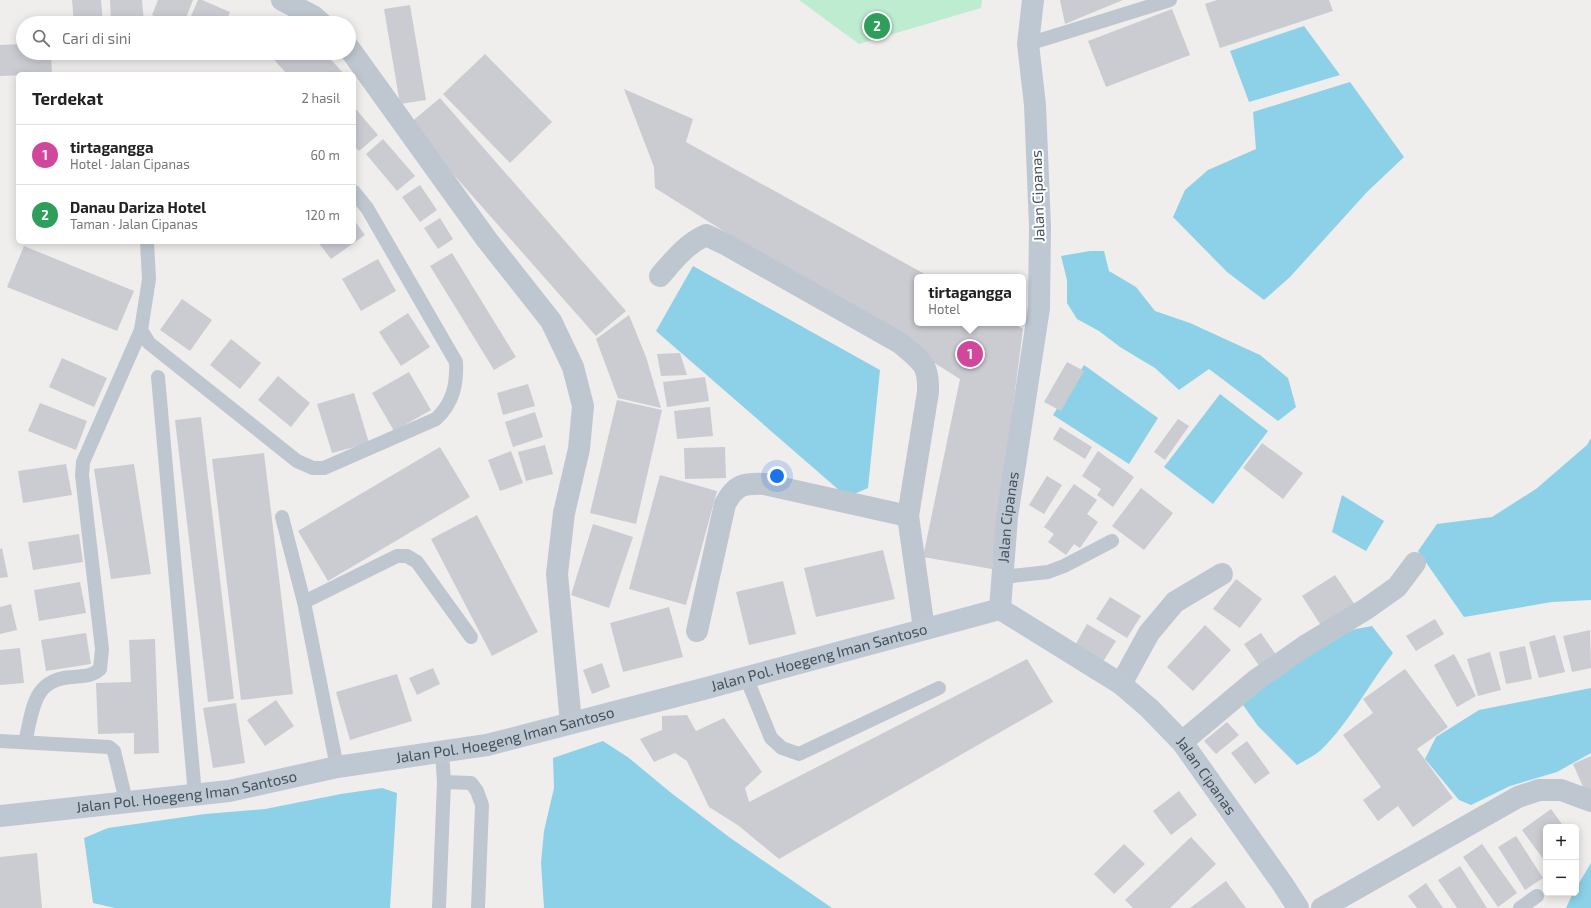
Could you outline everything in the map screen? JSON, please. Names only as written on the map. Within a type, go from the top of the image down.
[{"type":"street","points":[[282,0],[313,16]]},
{"type":"street","name":"Jalan Cipanas","points":[[1033,0],[1028,44],[1035,105],[1040,226],[1039,308],[1007,517],[1000,609],[1121,684],[1149,708],[1182,742],[1282,883],[1298,908]]},
{"type":"street","points":[[356,58],[487,240],[551,321],[573,367],[584,406],[578,449],[564,513],[557,574],[571,723]]},
{"type":"street","points":[[660,276],[684,249],[694,241],[706,235],[732,248],[900,344],[922,362],[929,376],[928,392],[908,516],[924,629]]},
{"type":"street","points":[[697,631],[725,504],[730,494],[738,487],[749,484],[764,484],[908,516]]},
{"type":"street","points":[[1182,742],[1256,680],[1305,646],[1366,609],[1397,587],[1415,563]]},
{"type":"street","points":[[1121,684],[1149,633],[1175,602],[1222,574]]},
{"type":"street","name":"Jalan Pol. Hoegeng Iman Santoso","points":[[0,816],[126,801],[229,791],[337,767],[487,745],[1000,609]]},
{"type":"street","points":[[1322,908],[1518,797],[1539,790],[1561,790],[1591,800]]},
{"type":"lane","points":[[1028,44],[1170,0]]},
{"type":"lane","points":[[141,330],[149,343],[297,461],[313,468],[324,468],[436,419],[444,412],[451,398],[457,380],[456,362],[367,208],[356,194]]},
{"type":"lane","points":[[25,742],[38,694],[46,684],[62,677],[92,676],[100,669],[102,648],[82,476],[83,462],[141,330],[150,279],[147,244]]},
{"type":"lane","points":[[158,377],[194,795]]},
{"type":"lane","points":[[282,517],[304,602],[337,767]]},
{"type":"lane","points":[[1003,577],[1048,572],[1064,566],[1112,541]]},
{"type":"lane","points":[[304,602],[397,556],[408,556],[417,562],[471,637]]},
{"type":"lane","points":[[746,677],[770,738],[782,748],[799,754],[939,688]]},
{"type":"lane","points":[[0,741],[109,747],[114,751],[126,801]]},
{"type":"lane","points":[[439,908],[444,782],[442,752]]},
{"type":"lane","points":[[444,782],[471,783],[477,791],[482,805],[478,908]]},
{"type":"lane","points":[[1520,908],[1537,896]]},
{"type":"green space","points":[[799,0],[982,0],[981,8],[859,44]]},
{"type":"water","points":[[1304,26],[1340,75],[1249,102],[1230,51]]},
{"type":"water","points":[[1350,82],[1404,157],[1367,192],[1290,277],[1264,300],[1227,272],[1173,217],[1185,190],[1208,170],[1256,149],[1253,112]]},
{"type":"water","points":[[1090,251],[1104,251],[1109,271],[1136,287],[1155,311],[1190,323],[1260,355],[1288,378],[1296,407],[1278,421],[1209,369],[1179,390],[1155,368],[1120,347],[1099,331],[1077,319],[1067,303],[1067,280],[1061,256]]},
{"type":"water","points":[[693,266],[880,370],[868,488],[847,497],[656,331]]},
{"type":"water","points":[[1084,365],[1158,418],[1129,464],[1053,415]]},
{"type":"water","points":[[1220,394],[1268,431],[1213,504],[1164,467]]},
{"type":"water","points":[[1591,438],[1591,600],[1552,602],[1464,617],[1418,551],[1437,524],[1492,517],[1536,489],[1587,445]]},
{"type":"water","points":[[1342,495],[1384,521],[1366,551],[1332,532]]},
{"type":"water","points":[[1372,626],[1393,653],[1341,728],[1321,750],[1297,765],[1258,726],[1243,705],[1257,689],[1340,632]]},
{"type":"water","points":[[1591,688],[1591,753],[1557,772],[1510,786],[1471,805],[1459,800],[1425,759],[1436,737],[1479,710]]},
{"type":"water","points":[[603,741],[629,758],[670,792],[729,837],[832,908],[544,908],[541,863],[544,831],[554,788],[553,758]]},
{"type":"water","points":[[382,788],[397,793],[390,908],[115,908],[93,903],[84,838],[108,828],[205,814],[265,809],[341,794]]},
{"type":"water","points":[[1591,863],[1591,908],[1566,908],[1572,896],[1579,896],[1579,883]]},
{"type":"building","points":[[72,0],[101,0],[102,16],[73,16]]},
{"type":"building","points":[[110,0],[142,0],[143,16],[111,16]]},
{"type":"building","points":[[158,0],[193,0],[187,16],[152,15]]},
{"type":"building","points":[[198,0],[202,0],[230,12],[228,16],[191,16]]},
{"type":"building","points":[[1060,0],[1123,0],[1065,24]]},
{"type":"building","points":[[1217,0],[1329,0],[1333,11],[1220,48],[1205,4]]},
{"type":"building","points":[[410,5],[426,100],[400,104],[384,9]]},
{"type":"building","points":[[1172,9],[1190,55],[1106,87],[1088,41]]},
{"type":"building","points":[[16,44],[16,60],[51,60],[52,72],[16,72],[16,75],[0,76],[0,45]]},
{"type":"building","points":[[485,54],[552,122],[510,163],[443,94]]},
{"type":"building","points":[[274,60],[331,60],[342,72],[285,72]]},
{"type":"building","points":[[624,89],[693,119],[686,142],[925,274],[914,274],[914,326],[1018,326],[1023,329],[992,569],[923,557],[960,379],[655,188],[654,167]]},
{"type":"building","points":[[440,98],[626,311],[596,336],[409,124]]},
{"type":"building","points":[[356,109],[378,135],[359,151],[356,148]]},
{"type":"building","points":[[383,139],[415,176],[397,191],[366,154]]},
{"type":"building","points":[[420,185],[437,210],[420,222],[402,197]]},
{"type":"building","points":[[440,218],[453,239],[438,249],[424,228]]},
{"type":"building","points":[[356,223],[365,235],[356,241]]},
{"type":"building","points":[[320,244],[352,244],[331,259]]},
{"type":"building","points":[[24,246],[134,291],[117,331],[7,287]]},
{"type":"building","points":[[452,253],[516,357],[494,370],[430,266]]},
{"type":"building","points":[[378,259],[396,291],[361,311],[342,279]]},
{"type":"building","points":[[182,299],[212,320],[190,351],[160,330]]},
{"type":"building","points":[[408,313],[430,347],[401,366],[379,332]]},
{"type":"building","points":[[629,315],[646,357],[661,408],[618,398],[596,339]]},
{"type":"building","points":[[231,339],[261,363],[240,389],[210,365]]},
{"type":"building","points":[[680,353],[687,375],[661,376],[657,354]]},
{"type":"building","points":[[62,358],[107,378],[94,407],[49,387]]},
{"type":"building","points":[[1067,362],[1084,371],[1061,411],[1044,402]]},
{"type":"building","points":[[409,372],[431,410],[394,431],[372,393]]},
{"type":"building","points":[[278,376],[310,403],[291,427],[258,400]]},
{"type":"building","points":[[705,377],[709,401],[667,407],[663,382]]},
{"type":"building","points":[[528,384],[535,406],[503,415],[497,393]]},
{"type":"building","points":[[354,393],[369,443],[332,453],[317,404]]},
{"type":"building","points":[[617,400],[662,410],[636,524],[590,513]]},
{"type":"building","points":[[40,403],[87,421],[76,450],[28,431]]},
{"type":"building","points":[[710,407],[713,436],[677,439],[674,411]]},
{"type":"building","points":[[535,412],[543,437],[513,447],[505,422]]},
{"type":"building","points":[[201,417],[234,699],[208,702],[175,420]]},
{"type":"building","points":[[1178,419],[1189,426],[1165,460],[1154,452]]},
{"type":"building","points":[[1060,427],[1092,447],[1085,459],[1053,439]]},
{"type":"building","points":[[1262,443],[1303,473],[1283,499],[1243,468]]},
{"type":"building","points":[[545,445],[553,474],[526,481],[518,452]]},
{"type":"building","points":[[440,447],[470,497],[328,581],[298,531]]},
{"type":"building","points":[[725,447],[726,478],[685,479],[684,448]]},
{"type":"building","points":[[511,451],[523,483],[500,491],[488,460]]},
{"type":"building","points":[[1098,451],[1134,477],[1113,507],[1097,495],[1101,489],[1082,476]]},
{"type":"building","points":[[264,453],[293,694],[241,700],[212,459]]},
{"type":"building","points":[[66,464],[72,495],[23,503],[18,471]]},
{"type":"building","points":[[134,464],[151,574],[111,579],[94,469]]},
{"type":"building","points":[[660,475],[717,491],[686,605],[629,589]]},
{"type":"building","points":[[1047,476],[1062,485],[1044,514],[1029,505]]},
{"type":"building","points":[[1074,484],[1097,500],[1087,514],[1098,522],[1080,548],[1074,544],[1066,555],[1048,542],[1054,534],[1044,527]]},
{"type":"building","points":[[1141,488],[1173,513],[1144,550],[1112,526]]},
{"type":"building","points":[[477,515],[538,632],[492,656],[431,539]]},
{"type":"building","points":[[593,524],[633,537],[609,608],[571,595]]},
{"type":"building","points":[[79,534],[83,562],[33,570],[28,542]]},
{"type":"building","points":[[2,548],[8,577],[0,578],[0,549]]},
{"type":"building","points":[[883,550],[895,599],[816,617],[804,568]]},
{"type":"building","points":[[1335,575],[1355,605],[1322,627],[1302,596]]},
{"type":"building","points":[[1236,579],[1262,599],[1240,628],[1213,609]]},
{"type":"building","points":[[783,581],[796,634],[749,645],[736,592]]},
{"type":"building","points":[[80,582],[86,613],[39,621],[34,590]]},
{"type":"building","points":[[1110,597],[1141,616],[1127,638],[1096,619]]},
{"type":"building","points":[[11,604],[17,630],[0,634],[0,607]]},
{"type":"building","points":[[669,607],[683,657],[623,672],[610,623]]},
{"type":"building","points":[[1435,619],[1444,634],[1416,651],[1406,636]]},
{"type":"building","points":[[1087,624],[1116,641],[1101,665],[1073,649]]},
{"type":"building","points":[[1205,625],[1231,650],[1193,691],[1167,667]]},
{"type":"building","points":[[1590,630],[1591,668],[1572,672],[1563,636]]},
{"type":"building","points":[[86,633],[91,664],[46,671],[41,640]]},
{"type":"building","points":[[1261,633],[1279,659],[1262,670],[1244,644]]},
{"type":"building","points":[[1555,635],[1565,672],[1539,678],[1529,642]]},
{"type":"building","points":[[155,639],[159,753],[134,754],[134,733],[98,734],[96,683],[131,682],[129,640]]},
{"type":"building","points":[[1525,646],[1532,679],[1506,684],[1499,652]]},
{"type":"building","points":[[20,648],[24,683],[0,685],[0,650]]},
{"type":"building","points":[[1490,652],[1501,690],[1478,696],[1467,659]]},
{"type":"building","points":[[1454,654],[1476,696],[1457,707],[1434,665]]},
{"type":"building","points":[[1027,659],[1053,702],[779,859],[739,826],[709,807],[687,761],[675,753],[654,762],[640,739],[662,730],[662,716],[687,715],[696,731],[724,718],[762,772],[745,788],[749,802]]},
{"type":"building","points":[[602,663],[610,687],[592,694],[583,670]]},
{"type":"building","points":[[433,668],[440,684],[417,695],[409,678]]},
{"type":"building","points":[[1405,669],[1448,727],[1417,749],[1453,798],[1413,827],[1398,806],[1378,821],[1363,800],[1381,787],[1343,735],[1373,713],[1363,699]]},
{"type":"building","points":[[397,674],[412,721],[350,740],[336,692]]},
{"type":"building","points":[[276,700],[294,726],[265,746],[247,720]]},
{"type":"building","points":[[236,703],[245,763],[213,768],[203,708]]},
{"type":"building","points":[[1227,722],[1239,735],[1216,754],[1204,741]]},
{"type":"building","points":[[1247,741],[1270,773],[1255,784],[1231,753]]},
{"type":"building","points":[[1591,756],[1591,797],[1588,798],[1573,764]]},
{"type":"building","points":[[1179,791],[1197,815],[1171,835],[1153,811]]},
{"type":"building","points":[[1551,809],[1562,824],[1543,824],[1543,859],[1522,830]]},
{"type":"building","points":[[1516,836],[1543,878],[1525,890],[1498,847]]},
{"type":"building","points":[[1191,837],[1216,864],[1170,908],[1133,908],[1125,900]]},
{"type":"building","points":[[1124,844],[1145,864],[1114,894],[1094,874]]},
{"type":"building","points":[[1482,844],[1517,893],[1498,907],[1463,857]]},
{"type":"building","points":[[37,853],[42,908],[0,908],[0,857]]},
{"type":"building","points":[[1460,866],[1487,908],[1457,908],[1438,880]]},
{"type":"building","points":[[1226,881],[1246,908],[1190,908]]},
{"type":"building","points":[[1426,883],[1443,908],[1417,908],[1408,896]]},
{"type":"place","name":"Danau Dariza Hotel","points":[[877,26]]},
{"type":"place","name":"tirtagangga","points":[[970,354]]}]
